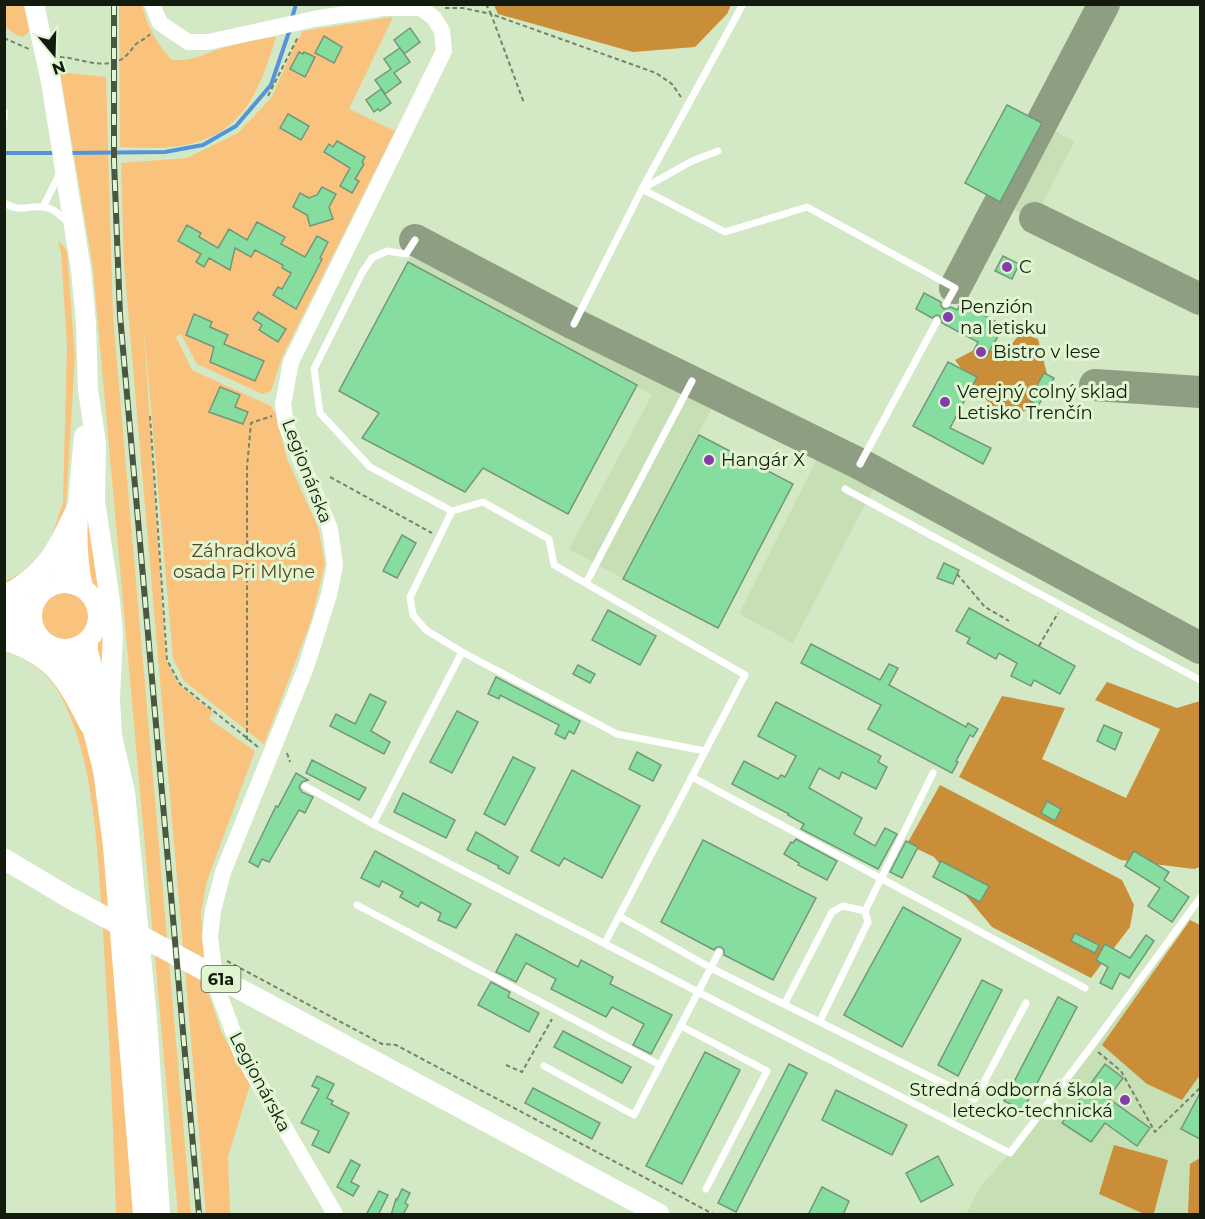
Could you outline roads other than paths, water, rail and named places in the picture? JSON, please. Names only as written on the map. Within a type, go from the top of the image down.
[{"type":"main road","points":[[34,4],[46,57],[75,232],[84,302],[88,390],[96,443],[94,501],[113,634],[110,699],[112,736]]},
{"type":"main road","points":[[83,588],[80,574],[78,506],[88,390]]},
{"type":"main road","points":[[56,584],[63,572],[78,506]]},
{"type":"main road","points":[[4,596],[30,581],[46,566],[57,550],[78,506]]},
{"type":"main road","points":[[70,583],[83,588],[93,599],[98,613],[96,627],[88,640],[76,647],[62,649],[44,642],[33,627],[31,613],[33,604],[42,591],[56,584],[70,583]]},
{"type":"main road","points":[[4,613],[33,604]]},
{"type":"main road","points":[[4,628],[33,627]]},
{"type":"main road","points":[[4,640],[25,646],[58,669],[71,688],[90,725]]},
{"type":"main road","points":[[88,640],[88,652],[125,792],[147,1019],[160,1215]]},
{"type":"main road","points":[[62,649],[74,665],[81,684],[103,770],[113,846],[142,1215]]},
{"type":"main road","name":"61a","points":[[4,859],[68,897],[375,1060],[659,1215]]},
{"type":"main road","name":"61a","points":[[4,867],[68,897]]},
{"type":"street","name":"Legionárska","points":[[152,4],[160,23],[188,42],[208,42],[310,20],[383,8],[421,8],[434,18],[442,31],[444,51],[291,362],[283,404],[286,425],[330,529],[334,565],[328,595],[306,667],[223,872],[213,911],[211,953],[216,986],[241,1053],[336,1215]]},
{"type":"lane","points":[[574,324],[642,189],[743,7]]},
{"type":"lane","points":[[4,112],[4,118]]},
{"type":"lane","points":[[642,189],[692,161],[718,151]]},
{"type":"lane","points":[[44,205],[63,166]]},
{"type":"lane","points":[[642,189],[725,231],[807,207],[955,288],[946,304]]},
{"type":"lane","points":[[4,203],[15,208],[44,205],[63,217],[75,232]]},
{"type":"lane","points":[[415,240],[406,254],[387,251],[372,258],[362,273],[314,369],[320,413],[370,467],[452,511],[483,502],[549,539],[554,565],[746,675],[605,943]]},
{"type":"lane","points":[[860,464],[937,321]]},
{"type":"lane","points":[[586,583],[692,381]]},
{"type":"lane","points":[[845,489],[1200,680]]},
{"type":"lane","points":[[452,511],[410,597],[413,615],[426,630],[462,652],[617,734],[705,751]]},
{"type":"lane","points":[[373,824],[462,652]]},
{"type":"lane","points":[[820,1021],[868,922],[865,911],[933,773]]},
{"type":"lane","points":[[692,777],[1085,988]]},
{"type":"lane","points":[[305,786],[373,824],[1010,1153],[1200,898]]},
{"type":"lane","points":[[357,905],[660,1065]]},
{"type":"lane","points":[[785,1003],[832,912],[843,906],[865,911]]},
{"type":"lane","points":[[620,916],[711,968],[975,1099],[1026,1003]]},
{"type":"lane","points":[[544,1066],[634,1114],[719,952]]},
{"type":"lane","points":[[681,1026],[767,1071],[706,1189]]},
{"type":"waterway","points":[[292,18],[296,4]]},
{"type":"waterway","points":[[69,153],[165,152],[203,145],[236,126],[271,85],[290,29]]},
{"type":"waterway","points":[[4,153],[55,153]]},
{"type":"railway","points":[[114,4],[114,161],[120,315],[199,1214]]},
{"type":"place","name":"C","points":[[1007,267]]},
{"type":"place","name":"Penzión na letisku","points":[[948,317]]},
{"type":"place","name":"Bistro v lese","points":[[981,352]]},
{"type":"place","name":"Verejný colný sklad Letisko Trenčín","points":[[945,402]]},
{"type":"place","name":"Hangár X","points":[[709,460]]},
{"type":"place","name":"Stredná odborná škola letecko-technická","points":[[1125,1100]]},
{"type":"park label","name":"Záhradková osada Pri Mlyne","points":[[244,561]]}]
